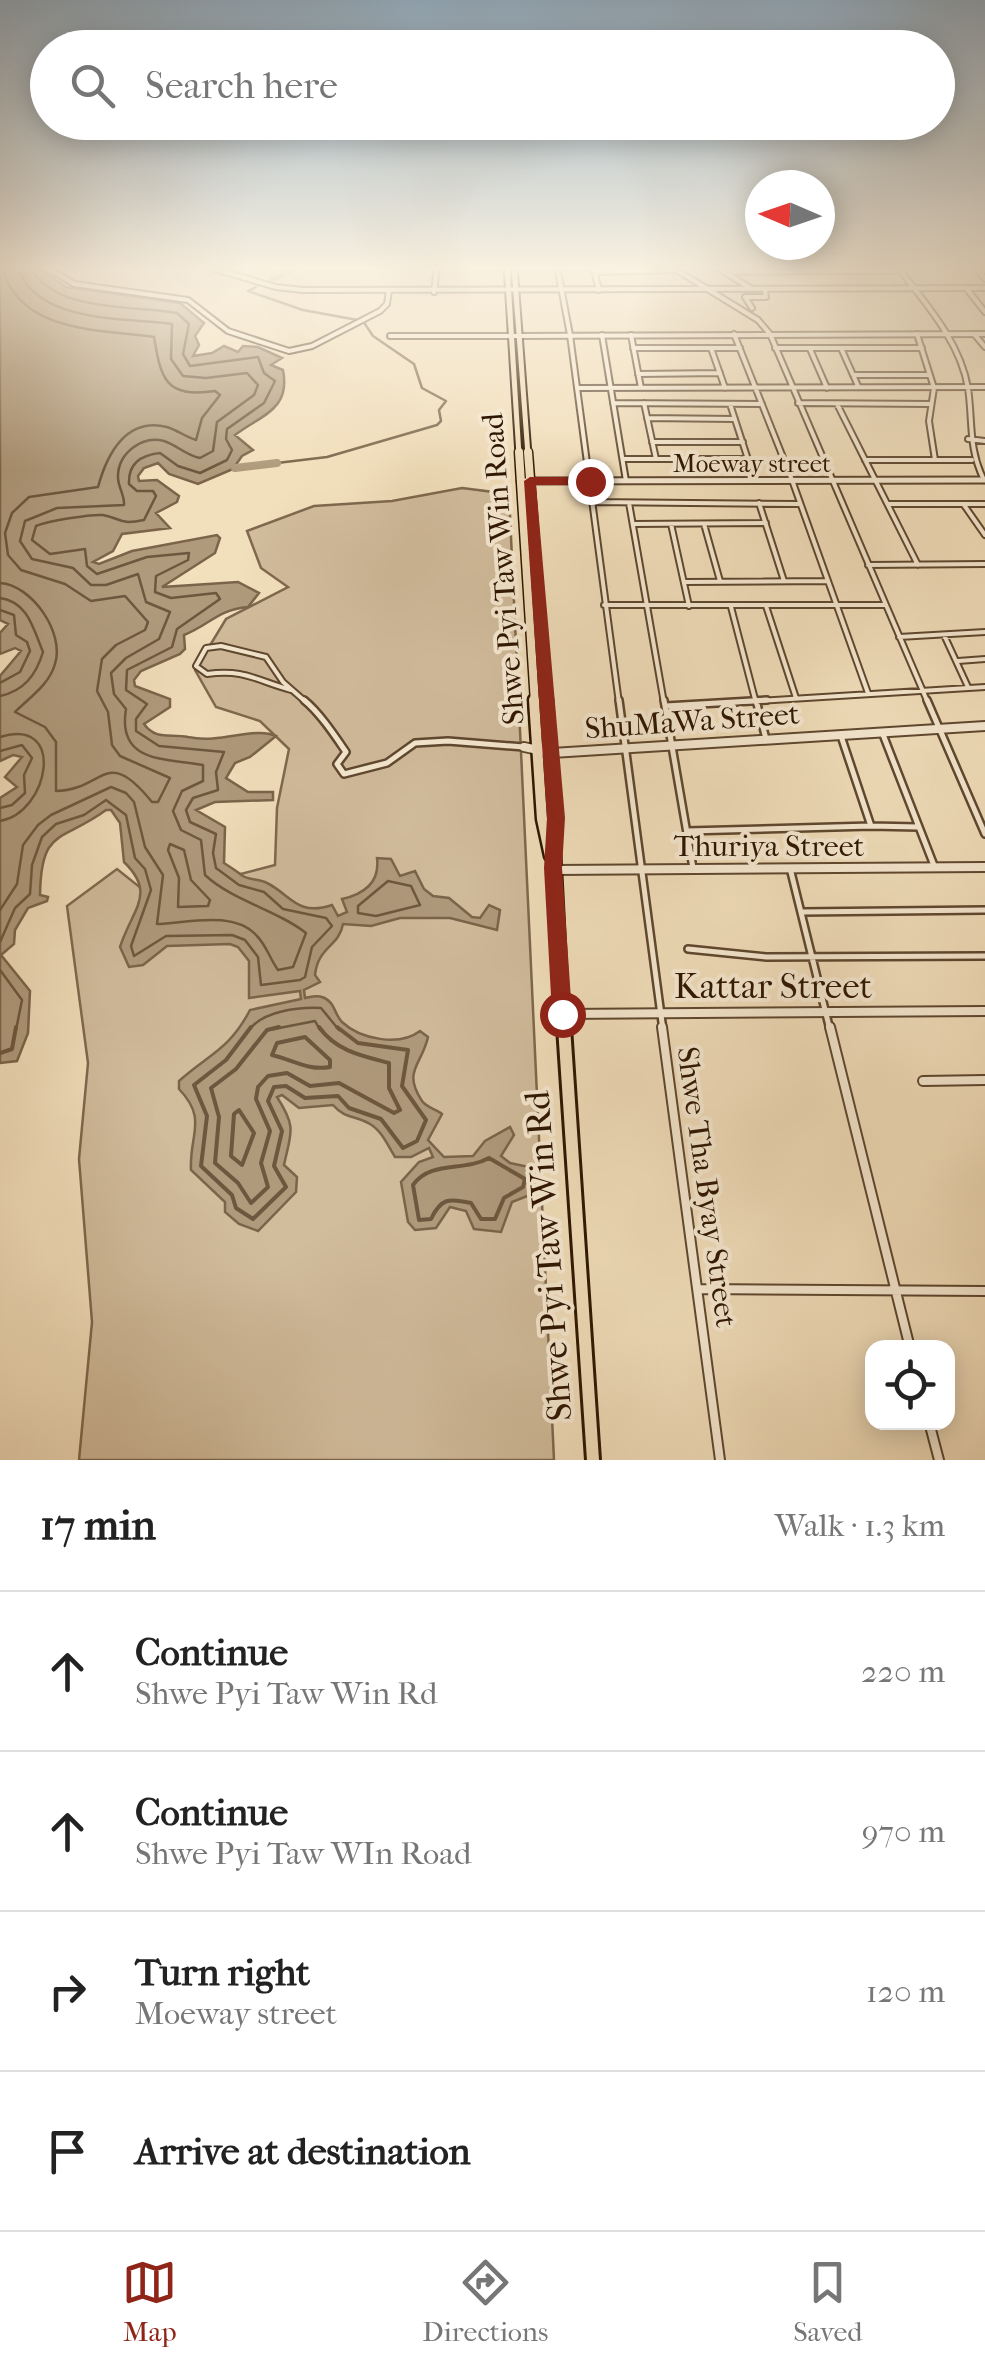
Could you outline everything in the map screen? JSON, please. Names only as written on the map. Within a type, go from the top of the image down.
[{"type":"main road","name":"Shwe Pyi Taw Win Road","points":[[515,336],[542,820],[553,869]]},
{"type":"main road","name":"Shwe Pyi Taw Win Road","points":[[525,481],[537,570],[552,753],[556,818],[553,869]]},
{"type":"main road","name":"Shwe Pyi Taw Win Rd","points":[[553,869],[593,1460]]},
{"type":"street","points":[[237,334],[289,352],[335,334]]},
{"type":"street","points":[[390,336],[720,334]]},
{"type":"street","points":[[734,334],[792,480],[868,693]]},
{"type":"street","points":[[770,334],[985,834]]},
{"type":"street","points":[[917,334],[934,388],[929,422],[934,460]]},
{"type":"street","points":[[945,334],[955,349],[968,388],[972,460],[985,480]]},
{"type":"street","points":[[974,334],[985,348]]},
{"type":"street","name":"Shwe Tha Byay Street","points":[[570,335],[720,1460]]},
{"type":"street","points":[[602,335],[626,481]]},
{"type":"street","points":[[631,335],[641,388]]},
{"type":"street","points":[[633,348],[740,348]]},
{"type":"street","points":[[712,348],[726,388]]},
{"type":"street","points":[[775,348],[922,348]]},
{"type":"street","points":[[810,348],[828,388]]},
{"type":"street","points":[[840,348],[859,388]]},
{"type":"street","points":[[638,374],[720,373]]},
{"type":"street","points":[[853,374],[931,374]]},
{"type":"street","points":[[577,388],[985,388]]},
{"type":"street","points":[[613,403],[762,404]]},
{"type":"street","points":[[644,403],[656,459]]},
{"type":"street","points":[[798,403],[931,404]]},
{"type":"street","points":[[730,404],[756,480]]},
{"type":"street","points":[[836,404],[918,565]]},
{"type":"street","points":[[647,418],[735,419]]},
{"type":"street","points":[[968,438],[985,441]]},
{"type":"street","points":[[652,442],[743,442]]},
{"type":"street","points":[[622,459],[748,459]]},
{"type":"street","points":[[864,460],[972,460]]},
{"type":"street","name":"Moeway street","points":[[525,481],[985,480]]},
{"type":"street","points":[[592,502],[799,504]]},
{"type":"street","points":[[629,503],[693,868]]},
{"type":"street","points":[[759,504],[784,581]]},
{"type":"street","points":[[886,504],[985,504]]},
{"type":"street","points":[[963,504],[985,535]]},
{"type":"street","points":[[633,524],[766,523]]},
{"type":"street","points":[[671,524],[689,606]]},
{"type":"street","points":[[704,524],[720,582]]},
{"type":"street","points":[[868,565],[985,564]]},
{"type":"street","points":[[526,570],[537,570]]},
{"type":"street","points":[[684,582],[828,581]]},
{"type":"street","points":[[604,605],[885,605]]},
{"type":"street","points":[[730,606],[766,739]]},
{"type":"street","points":[[766,606],[796,698]]},
{"type":"street","points":[[899,637],[985,632]]},
{"type":"street","points":[[944,635],[969,688]]},
{"type":"street","points":[[531,643],[542,643]]},
{"type":"street","name":"ShuMaWa Street","points":[[291,690],[255,680],[239,670],[207,674],[196,666],[206,648],[216,645],[266,657],[291,690],[315,709],[326,731],[344,747],[346,752],[337,764],[344,774],[386,763],[415,743],[448,741],[552,753],[985,726]]},
{"type":"street","points":[[956,661],[985,660]]},
{"type":"street","points":[[666,706],[985,687]]},
{"type":"street","points":[[882,732],[935,868]]},
{"type":"street","points":[[840,734],[871,826]]},
{"type":"street","points":[[687,831],[918,827]]},
{"type":"street","name":"Thuriya Street","points":[[553,869],[985,866]]},
{"type":"street","points":[[790,868],[908,1340]]},
{"type":"street","points":[[801,912],[985,910]]},
{"type":"street","points":[[688,949],[766,957],[985,956]]},
{"type":"street","name":"Kattar Street","points":[[562,1014],[985,1011]]},
{"type":"street","points":[[923,1081],[985,1080]]},
{"type":"street","points":[[698,1289],[985,1291]]},
{"type":"street","points":[[931,1430],[939,1460]]},
{"type":"shaded area","points":[[462,488],[509,494],[554,1460],[79,1460],[92,1322],[79,1159],[88,1063],[67,906],[117,869],[152,897],[275,865],[277,808],[289,749],[260,721],[216,707],[195,670],[226,619],[288,587],[261,568],[247,531],[314,506],[392,501]]},
{"type":"water","points":[[0,334],[196,334],[199,345],[193,356],[224,346],[238,352],[243,346],[258,347],[282,358],[271,365],[283,370],[283,394],[278,403],[235,435],[253,450],[242,456],[233,469],[198,484],[169,474],[158,463],[144,468],[139,481],[157,480],[179,496],[177,502],[156,513],[170,528],[122,534],[113,551],[93,562],[99,564],[132,551],[217,535],[220,538],[215,553],[162,587],[238,582],[259,593],[248,607],[221,614],[184,635],[185,649],[180,654],[141,671],[134,680],[135,686],[170,699],[170,707],[144,724],[154,733],[201,739],[258,733],[276,736],[250,757],[235,763],[226,778],[248,792],[273,792],[273,800],[215,802],[196,810],[225,827],[224,863],[245,877],[267,883],[302,906],[332,905],[338,916],[347,912],[342,899],[364,890],[373,880],[377,858],[391,859],[400,876],[415,871],[424,889],[433,896],[449,898],[472,917],[480,918],[489,905],[500,910],[497,930],[450,918],[400,918],[371,926],[343,924],[317,965],[315,975],[320,982],[304,990],[305,998],[326,999],[342,1022],[359,1033],[391,1040],[420,1031],[428,1037],[415,1068],[414,1082],[424,1103],[442,1114],[428,1140],[444,1157],[473,1156],[485,1141],[510,1127],[514,1135],[501,1156],[510,1163],[529,1167],[535,1176],[535,1193],[512,1202],[501,1232],[474,1229],[466,1211],[450,1207],[436,1228],[415,1230],[408,1222],[401,1182],[419,1162],[433,1157],[429,1148],[411,1157],[395,1157],[370,1124],[342,1113],[333,1105],[299,1108],[282,1095],[277,1097],[291,1130],[284,1165],[297,1177],[296,1192],[258,1231],[239,1224],[225,1212],[225,1202],[191,1170],[195,1119],[179,1089],[179,1081],[226,1043],[250,1010],[301,999],[300,991],[249,998],[249,961],[238,947],[230,944],[167,946],[143,965],[129,967],[120,947],[139,902],[139,883],[124,862],[120,823],[111,810],[66,833],[49,847],[41,873],[40,895],[48,897],[47,901],[28,908],[15,930],[14,944],[1,955],[30,991],[28,1033],[17,1061],[0,1063],[0,798],[17,787],[5,777],[22,757],[13,755],[0,761],[0,676],[21,651],[15,648],[0,654],[0,633],[8,624],[0,620]]},
{"type":"waterway","points":[[277,463],[327,457],[441,421],[439,410],[446,401],[422,388],[414,364],[372,334]]},
{"type":"waterway","points":[[235,468],[277,463]]},
{"type":"route","points":[[562,1014],[553,868],[556,818],[530,481],[590,481]]}]
